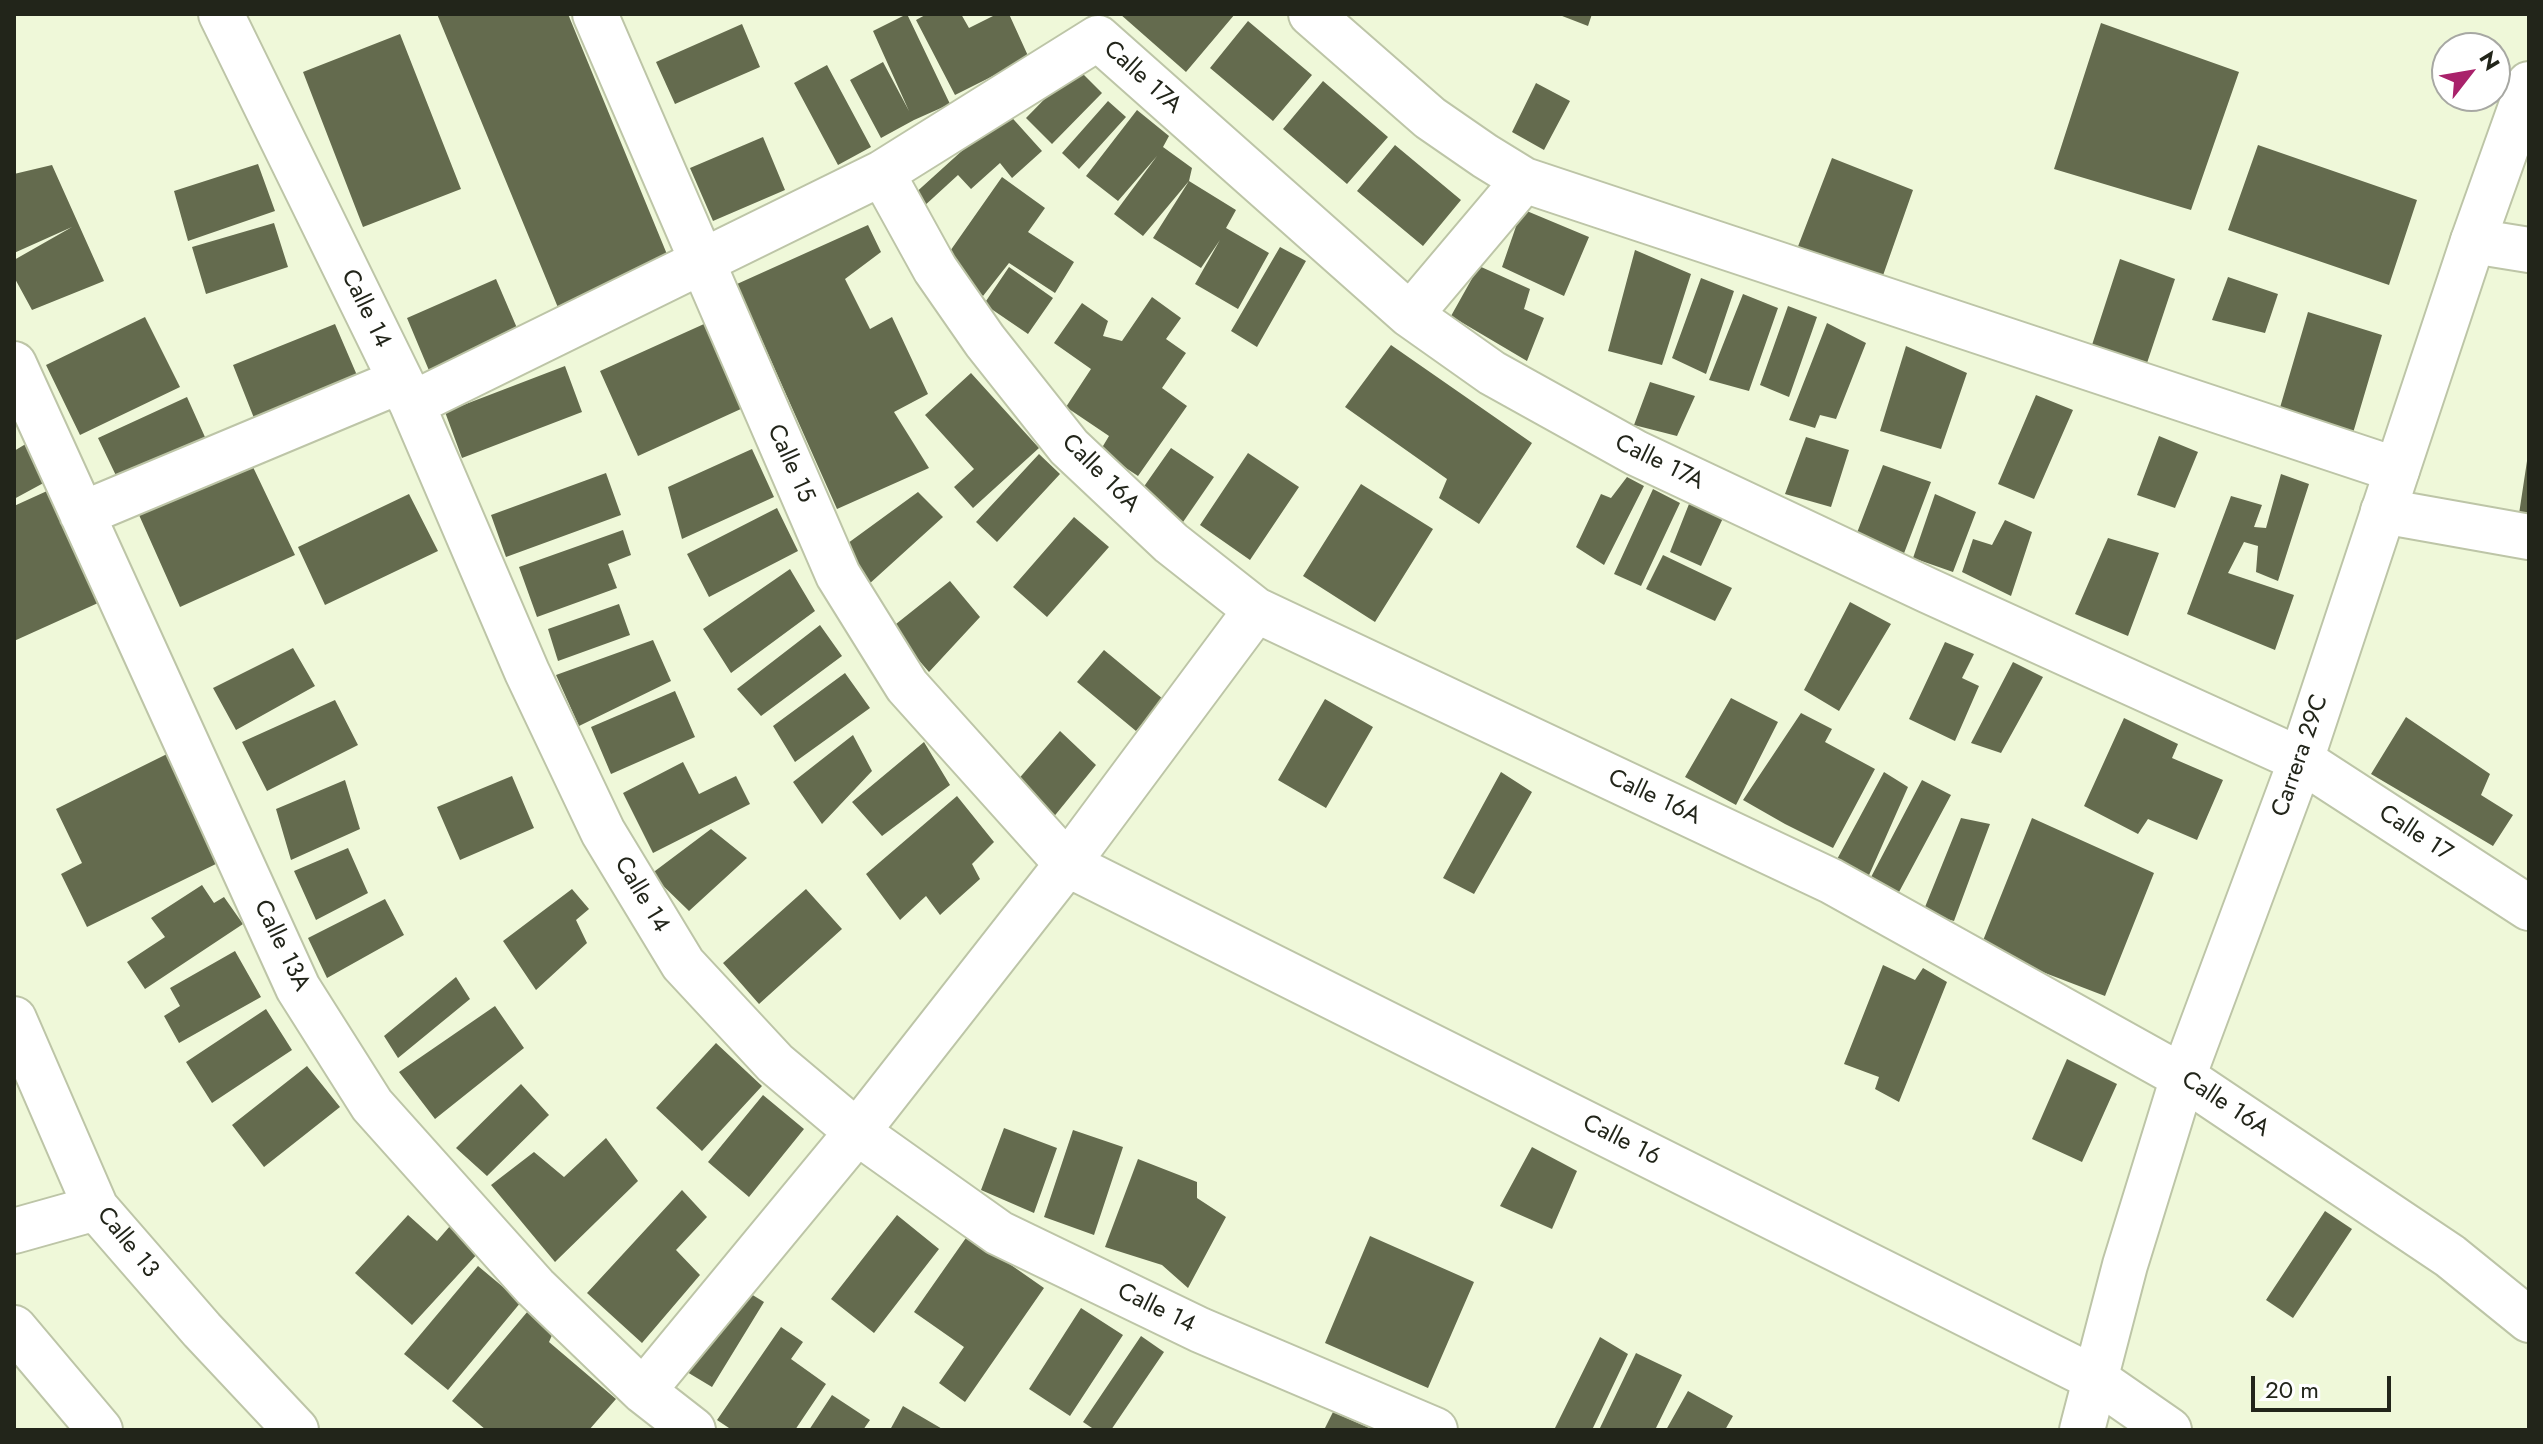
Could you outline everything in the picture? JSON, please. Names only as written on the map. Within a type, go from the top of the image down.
[{"type":"street","name":"Calle 14","points":[[221,14],[406,392],[527,672],[603,832],[683,964],[775,1063],[857,1132],[999,1233],[1200,1330],[1435,1430]]},
{"type":"street","name":"Calle 15","points":[[595,14],[838,575],[907,686],[1067,864]]},
{"type":"street","points":[[1311,14],[1430,118],[1524,180],[2397,470]]},
{"type":"street","name":"Calle 17A","points":[[882,173],[1098,38],[1410,315],[1492,373],[1636,453],[1929,591],[2301,760]]},
{"type":"street","name":"Carrera 29C","points":[[2082,1430],[2125,1265],[2183,1077],[2301,760],[2473,241],[2529,84]]},
{"type":"street","points":[[82,514],[406,392],[702,264],[882,173]]},
{"type":"street","name":"Calle 16A","points":[[882,173],[935,269],[985,341],[1069,447],[1171,543],[1256,610],[1831,881],[2183,1077],[2450,1256],[2529,1320]]},
{"type":"street","points":[[1410,315],[1524,180]]},
{"type":"street","points":[[2473,241],[2529,250]]},
{"type":"street","name":"Calle 13A","points":[[14,364],[298,988],[372,1105],[535,1287],[643,1391],[693,1430]]},
{"type":"street","points":[[2383,511],[2529,537]]},
{"type":"street","points":[[643,1391],[857,1132],[1067,864],[1256,610]]},
{"type":"street","name":"Calle 17","points":[[2301,760],[2529,908]]},
{"type":"street","name":"Calle 16","points":[[1067,864],[2094,1378],[2169,1430]]},
{"type":"street","name":"Calle 13","points":[[14,1019],[96,1208],[202,1330],[296,1430]]},
{"type":"street","points":[[14,1231],[96,1208]]},
{"type":"street","points":[[14,1328],[100,1430]]},
{"type":"building","points":[[437,14],[568,14],[671,264],[559,310]]},
{"type":"building","points":[[907,14],[950,104],[881,138],[850,80],[883,62],[909,111],[873,31]]},
{"type":"building","points":[[927,14],[961,14],[969,28],[997,14],[1009,14],[1029,58],[955,95],[916,20]]},
{"type":"building","points":[[1120,14],[1235,14],[1186,72]]},
{"type":"building","points":[[1557,14],[1592,14],[1588,26]]},
{"type":"building","points":[[1248,21],[1312,75],[1273,121],[1210,68]]},
{"type":"building","points":[[2101,23],[2239,72],[2191,210],[2054,169]]},
{"type":"building","points":[[742,24],[760,67],[675,104],[656,62]]},
{"type":"building","points":[[400,34],[461,189],[363,227],[303,72]]},
{"type":"building","points":[[827,65],[871,147],[838,165],[794,83]]},
{"type":"building","points":[[1076,67],[1102,93],[1052,144],[1026,118]]},
{"type":"building","points":[[1323,81],[1388,137],[1347,184],[1283,129]]},
{"type":"building","points":[[1536,83],[1570,101],[1544,150],[1512,132]]},
{"type":"building","points":[[1108,101],[1126,117],[1079,169],[1062,153]]},
{"type":"building","points":[[1137,110],[1169,136],[1163,147],[1192,168],[1189,181],[1143,236],[1114,214],[1157,156],[1118,201],[1086,176]]},
{"type":"building","points":[[1006,111],[1042,151],[1012,178],[1000,163],[971,189],[958,175],[922,208],[912,196]]},
{"type":"building","points":[[763,137],[785,190],[713,221],[690,168]]},
{"type":"building","points":[[1395,145],[1461,200],[1423,246],[1357,191]]},
{"type":"building","points":[[2258,145],[2417,200],[2389,285],[2228,230]]},
{"type":"building","points":[[1832,158],[1913,190],[1880,284],[1797,249]]},
{"type":"building","points":[[258,164],[275,211],[188,241],[174,191]]},
{"type":"building","points":[[52,165],[104,281],[32,310],[14,277],[14,260],[72,227],[14,253],[14,174]]},
{"type":"building","points":[[1002,177],[1045,208],[1028,232],[1074,262],[1055,293],[1009,263],[983,296],[941,264]]},
{"type":"building","points":[[1189,181],[1236,210],[1226,228],[1269,253],[1238,309],[1195,284],[1220,240],[1201,268],[1153,238]]},
{"type":"building","points":[[1522,209],[1589,237],[1564,296],[1502,267]]},
{"type":"building","points":[[274,223],[288,267],[206,294],[192,247]]},
{"type":"building","points":[[868,225],[881,252],[845,279],[870,329],[892,317],[928,394],[894,412],[929,468],[837,509],[737,284]]},
{"type":"building","points":[[1280,247],[1306,261],[1257,347],[1231,331]]},
{"type":"building","points":[[1635,250],[1691,274],[1662,365],[1608,351]]},
{"type":"building","points":[[2120,259],[2175,279],[2145,369],[2091,348]]},
{"type":"building","points":[[1479,266],[1530,289],[1524,309],[1544,318],[1527,361],[1451,316]]},
{"type":"building","points":[[1009,267],[1053,298],[1028,334],[984,304]]},
{"type":"building","points":[[2228,277],[2278,294],[2265,333],[2212,320]]},
{"type":"building","points":[[1701,278],[1734,291],[1706,374],[1672,358]]},
{"type":"building","points":[[496,279],[523,342],[433,380],[407,318]]},
{"type":"building","points":[[1743,294],[1778,308],[1749,391],[1709,380]]},
{"type":"building","points":[[1152,297],[1181,318],[1166,339],[1186,353],[1162,388],[1187,406],[1138,476],[1100,451],[1109,436],[1066,407],[1091,369],[1054,343],[1082,303],[1108,321],[1103,336],[1122,341]]},
{"type":"building","points":[[1788,306],[1817,317],[1789,397],[1760,385]]},
{"type":"building","points":[[2308,312],[2382,335],[2353,433],[2279,411]]},
{"type":"building","points":[[145,317],[180,387],[80,435],[46,365]]},
{"type":"building","points":[[1827,323],[1866,343],[1836,419],[1820,415],[1815,428],[1789,420]]},
{"type":"building","points":[[335,324],[359,380],[254,418],[233,365]]},
{"type":"building","points":[[704,324],[743,408],[638,456],[600,371]]},
{"type":"building","points":[[1391,345],[1532,443],[1479,524],[1439,498],[1447,479],[1345,407]]},
{"type":"building","points":[[1906,346],[1967,373],[1941,449],[1880,431]]},
{"type":"building","points":[[565,366],[582,412],[462,458],[445,412]]},
{"type":"building","points":[[971,373],[1039,448],[973,508],[954,487],[974,469],[925,415]]},
{"type":"building","points":[[1650,382],[1695,396],[1677,436],[1634,425]]},
{"type":"building","points":[[2036,395],[2073,410],[2034,499],[1998,484]]},
{"type":"building","points":[[187,397],[209,446],[121,486],[98,438]]},
{"type":"building","points":[[2159,436],[2198,452],[2175,508],[2137,495]]},
{"type":"building","points":[[1806,437],[1849,450],[1831,507],[1785,494]]},
{"type":"building","points":[[29,442],[49,480],[14,499],[14,451]]},
{"type":"building","points":[[1171,448],[1214,477],[1181,525],[1138,495]]},
{"type":"building","points":[[752,449],[774,497],[682,539],[668,487]]},
{"type":"building","points":[[1248,453],[1299,487],[1250,560],[1200,525]]},
{"type":"building","points":[[1039,454],[1060,474],[997,542],[976,522]]},
{"type":"building","points":[[2529,462],[2529,515],[2519,514]]},
{"type":"building","points":[[1883,465],[1931,482],[1903,556],[1855,538]]},
{"type":"building","points":[[253,467],[295,555],[180,607],[139,515]]},
{"type":"building","points":[[606,473],[621,515],[506,557],[491,515]]},
{"type":"building","points":[[2281,474],[2309,484],[2278,581],[2256,572],[2258,546],[2244,542],[2228,573],[2294,595],[2275,650],[2187,614],[2231,496],[2262,505],[2254,527],[2266,528]]},
{"type":"building","points":[[1627,477],[1644,486],[1604,565],[1576,547],[1601,494],[1611,498]]},
{"type":"building","points":[[1361,484],[1433,529],[1375,622],[1303,576]]},
{"type":"building","points":[[1653,489],[1680,503],[1641,586],[1614,574]]},
{"type":"building","points":[[47,491],[98,603],[14,641],[14,506]]},
{"type":"building","points":[[918,492],[943,517],[868,585],[844,546]]},
{"type":"building","points":[[409,494],[438,551],[325,605],[298,547]]},
{"type":"building","points":[[1935,494],[1976,512],[1953,572],[1913,558]]},
{"type":"building","points":[[1689,504],[1723,518],[1701,566],[1670,552]]},
{"type":"building","points":[[777,508],[798,551],[709,597],[687,554]]},
{"type":"building","points":[[1074,517],[1109,547],[1047,617],[1013,587]]},
{"type":"building","points":[[2005,520],[2032,532],[2011,596],[1962,572],[1973,539],[1992,545]]},
{"type":"building","points":[[623,530],[631,555],[608,564],[617,588],[537,617],[519,567]]},
{"type":"building","points":[[2108,538],[2159,553],[2128,636],[2075,614]]},
{"type":"building","points":[[1663,555],[1732,588],[1715,621],[1646,589]]},
{"type":"building","points":[[790,569],[815,611],[731,673],[703,629]]},
{"type":"building","points":[[950,581],[980,617],[929,672],[891,628]]},
{"type":"building","points":[[1850,602],[1891,624],[1839,711],[1804,690]]},
{"type":"building","points":[[619,604],[630,635],[558,661],[548,629]]},
{"type":"building","points":[[820,625],[842,656],[761,716],[737,689]]},
{"type":"building","points":[[653,640],[671,681],[579,726],[556,675]]},
{"type":"building","points":[[1945,642],[1974,654],[1962,678],[1979,686],[1955,741],[1909,719]]},
{"type":"building","points":[[293,648],[315,686],[236,730],[213,688]]},
{"type":"building","points":[[1104,650],[1163,699],[1136,731],[1077,682]]},
{"type":"building","points":[[2013,662],[2043,677],[2001,753],[1971,743]]},
{"type":"building","points":[[845,673],[870,708],[795,762],[773,726]]},
{"type":"building","points":[[675,691],[695,737],[611,774],[591,727]]},
{"type":"building","points":[[1731,698],[1778,722],[1736,805],[1685,777]]},
{"type":"building","points":[[1325,699],[1373,727],[1326,808],[1278,780]]},
{"type":"building","points":[[335,700],[358,745],[267,791],[242,742]]},
{"type":"building","points":[[1801,713],[1832,729],[1825,742],[1875,769],[1833,848],[1743,800]]},
{"type":"building","points":[[2406,717],[2490,774],[2481,795],[2513,815],[2493,846],[2371,774]]},
{"type":"building","points":[[2124,718],[2178,744],[2172,758],[2223,780],[2197,840],[2148,819],[2138,834],[2084,806]]},
{"type":"building","points":[[1060,731],[1096,765],[1052,819],[1016,782]]},
{"type":"building","points":[[853,735],[872,771],[822,824],[793,782]]},
{"type":"building","points":[[924,742],[950,785],[882,836],[852,802]]},
{"type":"building","points":[[169,753],[222,861],[87,927],[61,874],[82,863],[56,809]]},
{"type":"building","points":[[683,762],[699,794],[736,776],[750,804],[653,853],[623,793]]},
{"type":"building","points":[[1501,772],[1532,792],[1474,894],[1443,878]]},
{"type":"building","points":[[1884,772],[1908,787],[1862,891],[1828,876]]},
{"type":"building","points":[[512,776],[534,828],[460,860],[437,807]]},
{"type":"building","points":[[345,780],[360,829],[291,860],[276,809]]},
{"type":"building","points":[[1922,780],[1951,795],[1899,892],[1870,879]]},
{"type":"building","points":[[957,796],[994,842],[972,864],[980,879],[940,915],[926,896],[900,920],[866,874]]},
{"type":"building","points":[[1961,818],[1990,824],[1954,921],[1923,912]]},
{"type":"building","points":[[2032,818],[2154,873],[2105,996],[1980,948]]},
{"type":"building","points":[[711,829],[747,858],[689,911],[651,874]]},
{"type":"building","points":[[348,848],[368,893],[316,920],[294,871]]},
{"type":"building","points":[[202,885],[214,903],[224,897],[243,924],[145,989],[127,962],[165,937],[151,918]]},
{"type":"building","points":[[572,889],[589,909],[576,920],[587,943],[536,990],[503,941]]},
{"type":"building","points":[[806,889],[842,929],[759,1004],[723,963]]},
{"type":"building","points":[[385,899],[404,935],[327,978],[308,938]]},
{"type":"building","points":[[235,951],[261,997],[179,1043],[164,1016],[180,1006],[170,988]]},
{"type":"building","points":[[1883,965],[1915,980],[1923,968],[1947,982],[1899,1102],[1875,1089],[1879,1077],[1844,1064]]},
{"type":"building","points":[[456,977],[470,999],[398,1058],[384,1036]]},
{"type":"building","points":[[495,1006],[524,1048],[435,1119],[399,1072]]},
{"type":"building","points":[[266,1009],[292,1050],[212,1103],[186,1062]]},
{"type":"building","points":[[716,1043],[762,1086],[702,1151],[656,1108]]},
{"type":"building","points":[[2067,1059],[2117,1084],[2082,1162],[2032,1139]]},
{"type":"building","points":[[307,1066],[340,1107],[264,1167],[232,1125]]},
{"type":"building","points":[[521,1084],[549,1115],[487,1176],[456,1148]]},
{"type":"building","points":[[763,1095],[804,1129],[749,1197],[708,1162]]},
{"type":"building","points":[[1004,1128],[1057,1148],[1034,1213],[981,1190]]},
{"type":"building","points":[[1073,1130],[1123,1147],[1094,1235],[1044,1217]]},
{"type":"building","points":[[606,1138],[638,1181],[555,1262],[491,1185],[534,1152],[564,1177]]},
{"type":"building","points":[[1532,1147],[1577,1171],[1552,1229],[1500,1206]]},
{"type":"building","points":[[1138,1159],[1197,1182],[1197,1198],[1226,1217],[1188,1288],[1162,1265],[1105,1247]]},
{"type":"building","points":[[682,1190],[707,1217],[676,1250],[700,1275],[642,1343],[587,1293]]},
{"type":"building","points":[[2325,1211],[2352,1229],[2293,1318],[2266,1300]]},
{"type":"building","points":[[408,1215],[437,1241],[450,1226],[479,1252],[412,1325],[355,1273]]},
{"type":"building","points":[[897,1215],[939,1249],[874,1333],[831,1299]]},
{"type":"building","points":[[968,1235],[1044,1288],[965,1402],[939,1383],[964,1347],[914,1312]]},
{"type":"building","points":[[1370,1236],[1474,1282],[1428,1388],[1325,1343]]},
{"type":"building","points":[[478,1266],[521,1302],[448,1390],[404,1354]]},
{"type":"building","points":[[738,1286],[764,1302],[712,1387],[687,1372]]},
{"type":"building","points":[[1081,1308],[1123,1335],[1070,1416],[1029,1389]]},
{"type":"building","points":[[528,1311],[553,1333],[549,1342],[616,1399],[589,1430],[486,1430],[452,1401]]},
{"type":"building","points":[[781,1327],[803,1342],[791,1359],[826,1384],[795,1430],[732,1430],[717,1420]]},
{"type":"building","points":[[1141,1336],[1164,1352],[1111,1430],[1095,1430],[1083,1422]]},
{"type":"building","points":[[1600,1337],[1628,1354],[1592,1430],[1554,1430]]},
{"type":"building","points":[[1636,1353],[1682,1375],[1655,1430],[1599,1430]]},
{"type":"building","points":[[1688,1391],[1733,1416],[1725,1430],[1666,1430]]},
{"type":"building","points":[[832,1395],[870,1420],[863,1430],[809,1430]]},
{"type":"building","points":[[903,1406],[944,1430],[890,1430]]},
{"type":"building","points":[[1333,1412],[1374,1430],[1324,1430]]}]
